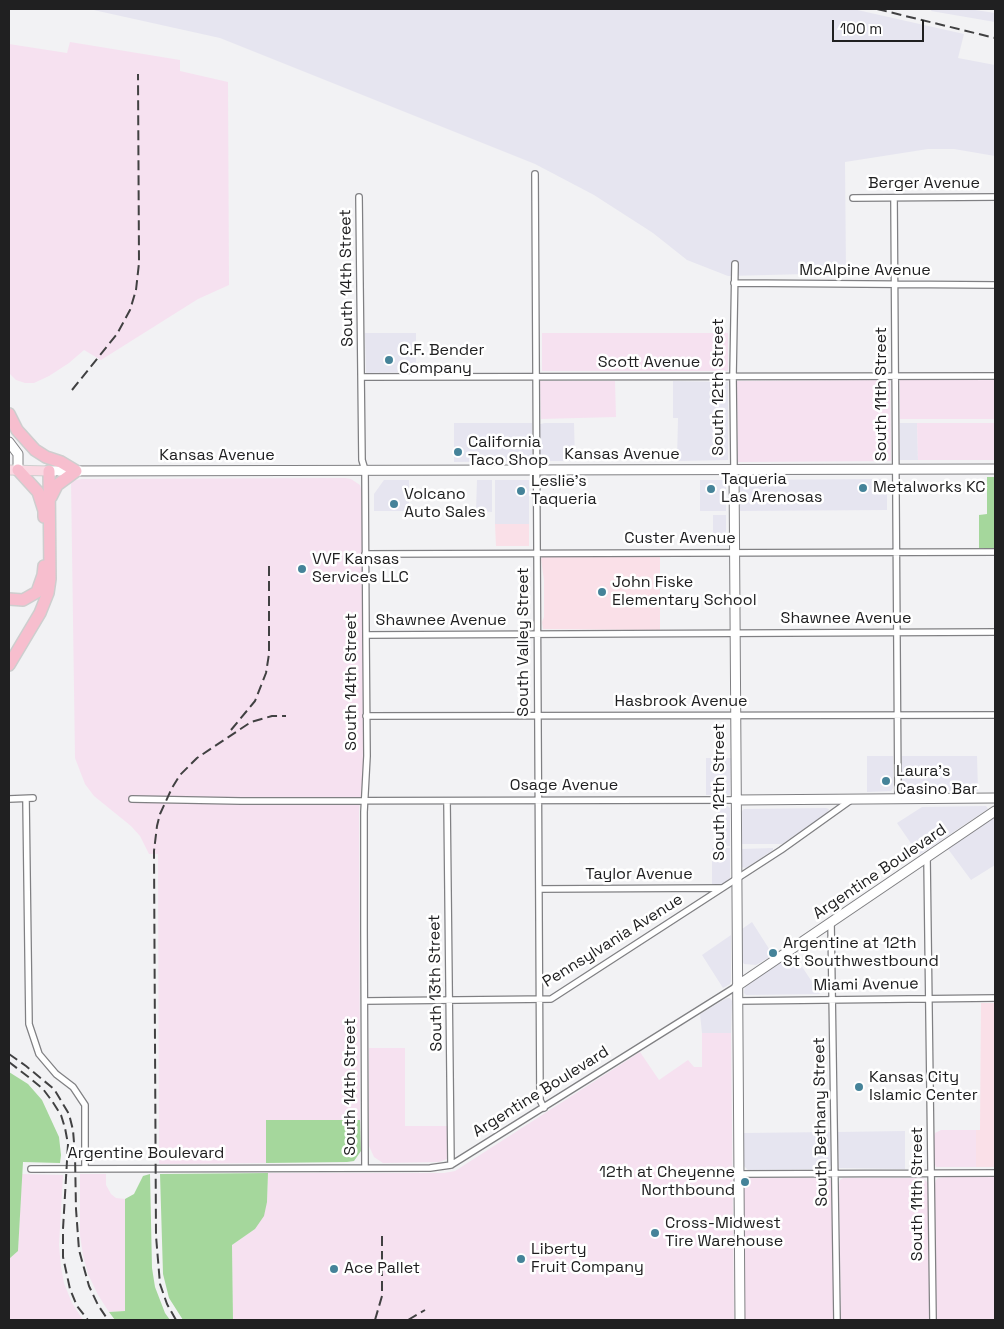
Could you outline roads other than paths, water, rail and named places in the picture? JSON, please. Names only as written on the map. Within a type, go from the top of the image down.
[{"type":"highway","points":[[10,417],[17,430],[35,450],[46,458],[61,462],[76,471],[57,485],[50,501]]},
{"type":"highway","points":[[9,599],[23,600],[30,597],[37,592],[44,575],[43,506],[38,492],[13,470]]},
{"type":"highway","points":[[9,665],[40,613],[48,593],[50,580],[49,471]]},
{"type":"main road","name":"Kansas Avenue","points":[[13,470],[49,471]]},
{"type":"street","name":"South Valley Street","points":[[535,174],[541,1000],[540,1100],[544,1108]]},
{"type":"street","name":"South 14th Street","points":[[359,197],[362,460],[365,470],[365,1167]]},
{"type":"street","name":"Berger Avenue","points":[[853,198],[995,197]]},
{"type":"street","name":"South 11th Street","points":[[894,198],[898,799]]},
{"type":"street","name":"South 12th Street","points":[[735,264],[733,553],[740,1320]]},
{"type":"street","name":"McAlpine Avenue","points":[[734,283],[995,285]]},
{"type":"street","name":"Scott Avenue","points":[[362,377],[995,376]]},
{"type":"street","points":[[9,442],[18,454],[13,470]]},
{"type":"street","name":"Kansas Avenue","points":[[49,471],[995,468]]},
{"type":"street","name":"Custer Avenue","points":[[365,554],[995,552]]},
{"type":"street","name":"Shawnee Avenue","points":[[366,635],[995,632]]},
{"type":"street","name":"Hasbrook Avenue","points":[[366,716],[995,715]]},
{"type":"street","points":[[9,799],[33,798]]},
{"type":"street","name":"Osage Avenue","points":[[132,799],[539,801],[995,798]]},
{"type":"street","points":[[26,799],[30,1024],[39,1054],[56,1074],[74,1087],[85,1105],[86,1169]]},
{"type":"street","points":[[721,888],[781,850],[850,800]]},
{"type":"street","name":"South 13th Street","points":[[447,801],[452,1166]]},
{"type":"street","name":"Argentine Boulevard","points":[[31,1169],[430,1168],[452,1166],[737,986],[995,811]]},
{"type":"street","name":"South 11th Street","points":[[928,858],[933,1320]]},
{"type":"street","name":"Taylor Avenue","points":[[540,888],[721,888]]},
{"type":"street","name":"Pennsylvania Avenue","points":[[364,1001],[551,999],[721,888]]},
{"type":"street","name":"South Bethany Street","points":[[831,922],[838,1320]]},
{"type":"street","name":"Miami Avenue","points":[[737,1001],[995,998]]},
{"type":"street","points":[[739,1174],[995,1173]]},
{"type":"railway","points":[[877,9],[995,38]]},
{"type":"railway","points":[[72,390],[117,334],[130,310],[136,290],[139,263],[138,74]]},
{"type":"railway","points":[[231,730],[255,701],[266,673],[269,654],[269,565]]},
{"type":"railway","points":[[176,1320],[167,1304],[160,1284],[156,1236],[154,851],[157,826],[160,814],[172,788],[180,775],[197,758],[251,722],[272,716],[286,716]]},
{"type":"railway","points":[[9,1054],[54,1089],[69,1114],[73,1130],[75,1155],[79,1250],[89,1286],[108,1320]]},
{"type":"railway","points":[[9,1062],[43,1089],[61,1115],[65,1128],[68,1144],[63,1257],[70,1289],[77,1306],[88,1320]]},
{"type":"railway","points":[[375,1320],[382,1296],[382,1235]]},
{"type":"railway","points":[[408,1320],[425,1310]]},
{"type":"place","name":"C.F. Bender Company","points":[[389,360]]},
{"type":"place","name":"California Taco Shop","points":[[458,452]]},
{"type":"place","name":"Metalworks KC","points":[[863,488]]},
{"type":"place","name":"Taqueria Las Arenosas","points":[[711,489]]},
{"type":"place","name":"Leslie's Taqueria","points":[[521,491]]},
{"type":"place","name":"Volcano Auto Sales","points":[[394,504]]},
{"type":"place","name":"VVF Kansas Services LLC","points":[[302,569]]},
{"type":"place","name":"John Fiske Elementary School","points":[[602,592]]},
{"type":"place","name":"Laura's Casino Bar","points":[[886,781]]},
{"type":"place","name":"Argentine at 12th St Southwestbound","points":[[773,953]]},
{"type":"place","name":"Kansas City Islamic Center","points":[[859,1087]]},
{"type":"place","name":"12th at Cheyenne Northbound","points":[[745,1182]]},
{"type":"place","name":"Cross-Midwest Tire Warehouse","points":[[655,1233]]},
{"type":"place","name":"Liberty Fruit Company","points":[[521,1259]]},
{"type":"place","name":"Ace Pallet","points":[[334,1269]]}]
